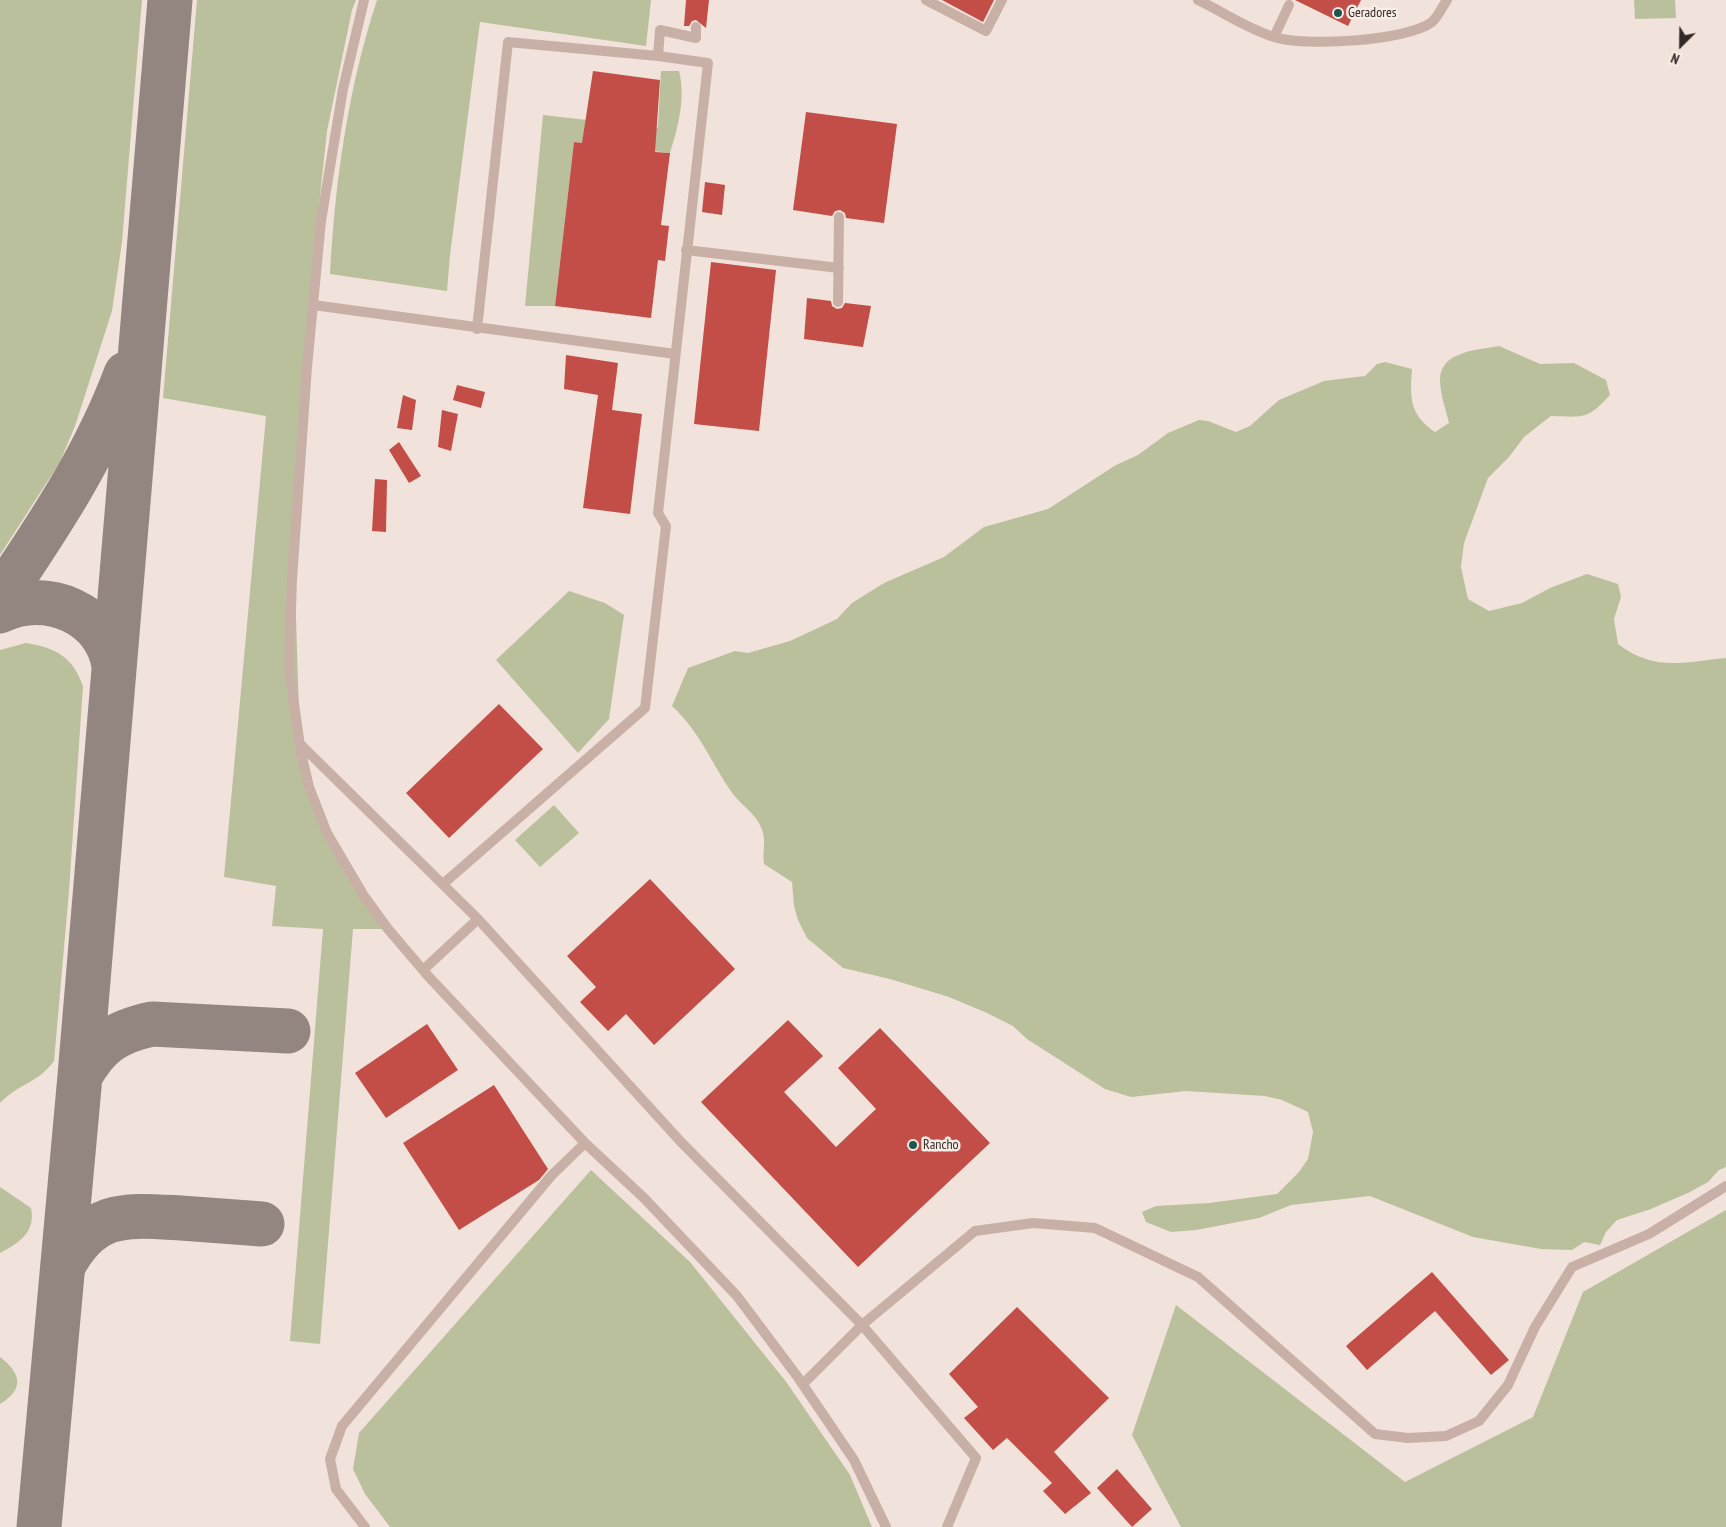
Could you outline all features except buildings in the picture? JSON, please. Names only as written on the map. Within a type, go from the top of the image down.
[{"type":"lane","points":[[364,0],[341,98],[321,221],[312,305],[292,579],[288,668],[309,787],[326,833],[364,896],[423,970],[585,1143],[644,1198],[737,1296],[803,1384],[854,1460],[886,1527]]},
{"type":"lane","points":[[926,0],[986,31],[1002,0]]},
{"type":"lane","points":[[1198,0],[1274,37],[1302,43],[1351,40],[1413,32],[1433,22],[1446,0]]},
{"type":"lane","points":[[1274,37],[1289,5]]},
{"type":"lane","points":[[658,56],[660,30],[696,38],[696,27]]},
{"type":"lane","points":[[443,884],[645,708],[666,526],[658,513],[708,63],[658,56],[508,42],[477,329]]},
{"type":"lane","points":[[838,302],[839,217]]},
{"type":"lane","points":[[686,250],[839,268]]},
{"type":"lane","points":[[312,305],[477,329],[675,354]]},
{"type":"lane","points":[[300,744],[478,919],[681,1142],[862,1325],[976,1458],[947,1527]]},
{"type":"lane","points":[[423,970],[478,919]]},
{"type":"lane","points":[[365,1527],[336,1489],[330,1458],[342,1426],[551,1176],[585,1143]]},
{"type":"lane","points":[[803,1384],[862,1325],[975,1231],[1033,1223],[1095,1228],[1198,1277],[1375,1434],[1408,1438],[1446,1436],[1479,1421],[1508,1384],[1535,1327],[1572,1267],[1649,1234],[1726,1186]]},
{"type":"green space","points":[[0,0],[142,0],[122,242],[112,311],[75,426],[60,462],[0,555]]},
{"type":"green space","points":[[197,0],[356,0],[352,10],[327,131],[308,307],[294,555],[300,744],[327,833],[388,929],[353,929],[320,1344],[290,1341],[323,929],[272,926],[276,886],[224,877],[266,416],[163,398]]},
{"type":"green space","points":[[377,0],[651,0],[646,46],[480,22],[447,291],[330,274],[335,205],[344,136],[358,67]]},
{"type":"green space","points":[[1634,0],[1675,0],[1676,18],[1635,19]]},
{"type":"green space","points":[[661,71],[679,71],[681,81],[680,112],[670,153],[574,142],[555,306],[525,306],[543,115],[658,128]]},
{"type":"green space","points":[[1499,346],[1540,364],[1574,363],[1606,380],[1610,395],[1590,413],[1571,417],[1551,416],[1524,437],[1509,457],[1488,478],[1464,543],[1461,567],[1468,599],[1489,611],[1522,603],[1550,588],[1587,574],[1618,584],[1621,597],[1614,619],[1618,644],[1631,653],[1644,659],[1670,663],[1726,658],[1726,1167],[1719,1170],[1708,1182],[1690,1192],[1651,1209],[1617,1220],[1606,1232],[1600,1245],[1584,1242],[1572,1250],[1541,1249],[1473,1237],[1370,1196],[1291,1205],[1259,1218],[1196,1230],[1171,1232],[1146,1222],[1142,1212],[1156,1206],[1209,1203],[1277,1194],[1299,1172],[1308,1159],[1313,1132],[1308,1112],[1282,1100],[1265,1096],[1186,1091],[1131,1097],[1105,1089],[1027,1039],[1013,1026],[987,1013],[949,997],[890,979],[843,968],[807,938],[798,920],[794,906],[792,882],[764,864],[764,836],[758,822],[733,794],[691,727],[672,706],[688,668],[735,651],[748,653],[790,641],[837,619],[852,603],[884,583],[944,557],[984,527],[1048,509],[1116,465],[1138,455],[1168,433],[1199,420],[1208,421],[1236,432],[1250,426],[1279,400],[1324,381],[1365,376],[1377,364],[1385,362],[1412,369],[1411,389],[1413,405],[1420,419],[1435,432],[1449,423],[1440,385],[1442,370],[1446,363],[1471,351]]},
{"type":"green space","points":[[569,591],[605,603],[624,615],[609,719],[578,753],[496,660]]},
{"type":"green space","points":[[26,643],[46,648],[62,655],[74,667],[83,686],[69,891],[54,1061],[48,1069],[14,1091],[0,1103],[0,650]]},
{"type":"green space","points":[[554,805],[579,833],[540,867],[515,840]]},
{"type":"green space","points":[[591,1170],[690,1262],[787,1383],[850,1475],[872,1527],[390,1527],[365,1494],[353,1469],[359,1433]]},
{"type":"green space","points":[[0,1187],[31,1208],[32,1216],[31,1224],[24,1236],[14,1245],[0,1253]]},
{"type":"green space","points":[[1726,1210],[1726,1527],[1181,1527],[1132,1435],[1176,1305],[1405,1482],[1533,1417],[1583,1292]]},
{"type":"green space","points":[[0,1357],[16,1375],[17,1387],[14,1393],[0,1404]]},
{"type":"taxiway","points":[[39,1527],[80,1076],[170,0]]},
{"type":"taxiway","points":[[0,598],[36,544],[86,462],[126,374]]},
{"type":"taxiway","points":[[0,611],[18,605],[36,603],[72,610],[100,632],[109,648],[114,666]]},
{"type":"taxiway","points":[[80,1076],[94,1056],[109,1041],[128,1031],[152,1024],[288,1031]]},
{"type":"taxiway","points":[[63,1266],[74,1248],[86,1234],[99,1225],[112,1220],[143,1216],[262,1224]]},
{"type":"place","name":"Geradores","points":[[1338,13]]},
{"type":"place","name":"Rancho","points":[[913,1145]]}]
